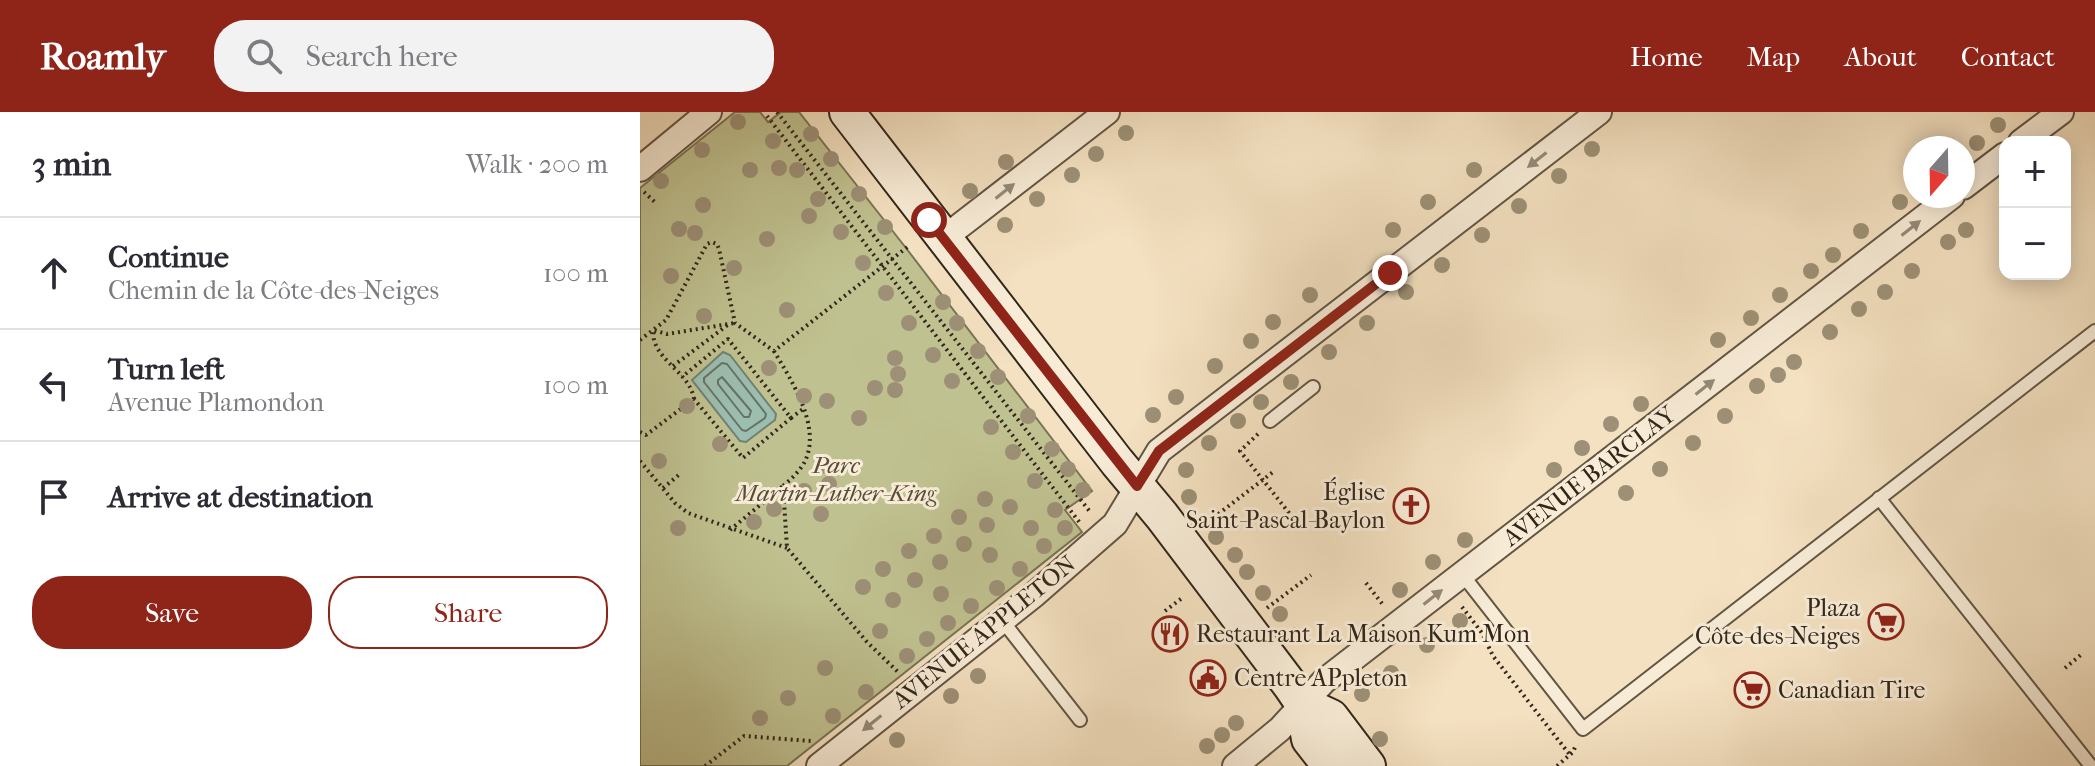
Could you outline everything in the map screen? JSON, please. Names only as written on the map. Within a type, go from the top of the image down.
[{"type":"main road","points":[[847,112],[1235,610],[1303,704],[1309,739],[1330,766]]},
{"type":"main road","points":[[1303,704],[1331,717],[1368,766]]},
{"type":"street","points":[[640,169],[709,112]]},
{"type":"street","points":[[944,238],[1107,112]]},
{"type":"street","name":"AVENUE APPLETON","points":[[818,754],[1002,620],[1115,524],[1159,451],[1599,112]]},
{"type":"street","points":[[2029,136],[2061,112]]},
{"type":"street","points":[[1975,178],[1999,160]]},
{"type":"street","name":"AVENUE BARCLAY","points":[[1235,766],[1280,729],[1324,681],[1936,208]]},
{"type":"lane","points":[[1462,574],[1583,729],[2095,331]]},
{"type":"lane","points":[[1268,425],[1313,387]]},
{"type":"lane","points":[[1879,498],[2091,766]]},
{"type":"lane","points":[[1002,620],[1080,720]]},
{"type":"path","points":[[777,112],[1094,516]]},
{"type":"path","points":[[767,116],[1082,525]]},
{"type":"path","points":[[640,188],[657,204]]},
{"type":"path","points":[[640,340],[666,320],[707,244],[712,242],[719,249],[732,324]]},
{"type":"path","points":[[774,351],[910,245]]},
{"type":"path","points":[[673,366],[732,324]]},
{"type":"path","points":[[653,330],[667,334],[732,324],[774,351],[803,409],[809,428],[808,454],[796,474],[730,530]]},
{"type":"path","points":[[653,330],[655,344],[682,377],[694,399],[743,458],[803,409]]},
{"type":"path","points":[[682,377],[728,339],[791,418]]},
{"type":"path","points":[[640,432],[646,435],[694,399]]},
{"type":"path","points":[[1268,425],[1240,451],[1297,523]]},
{"type":"path","points":[[640,461],[688,513],[787,548],[867,642],[901,675]]},
{"type":"path","points":[[1202,526],[1273,472]]},
{"type":"path","points":[[663,488],[680,474]]},
{"type":"path","points":[[783,486],[787,548]]},
{"type":"path","points":[[1267,608],[1311,575]]},
{"type":"path","points":[[1366,583],[1388,611]]},
{"type":"path","points":[[1364,594],[1371,589]]},
{"type":"path","points":[[1165,611],[1182,598]]},
{"type":"path","points":[[1462,607],[1482,633],[1493,656],[1572,754],[1557,766]]},
{"type":"path","points":[[2065,668],[2082,654]]},
{"type":"path","points":[[705,766],[744,736],[818,754]]},
{"type":"green space","name":"Parc Martin-Luther-King","points":[[735,112],[760,112],[768,122],[781,112],[799,112],[1092,491],[1065,510],[1082,532],[787,766],[640,766],[640,188]]},
{"type":"water","points":[[723,352],[730,355],[776,414],[775,420],[746,442],[740,441],[692,380]]},
{"type":"place","name":"Église Saint-Pascal-Baylon","points":[[1411,506]]},
{"type":"place","name":"Plaza Côte-des-Neiges","points":[[1886,622]]},
{"type":"place","name":"Restaurant La Maison Kum Mon","points":[[1170,634]]},
{"type":"place","name":"Centre APpleton","points":[[1208,678]]},
{"type":"place","name":"Canadian Tire","points":[[1752,690]]},
{"type":"route","points":[[929,220],[1137,486],[1159,451],[1390,273]]}]
